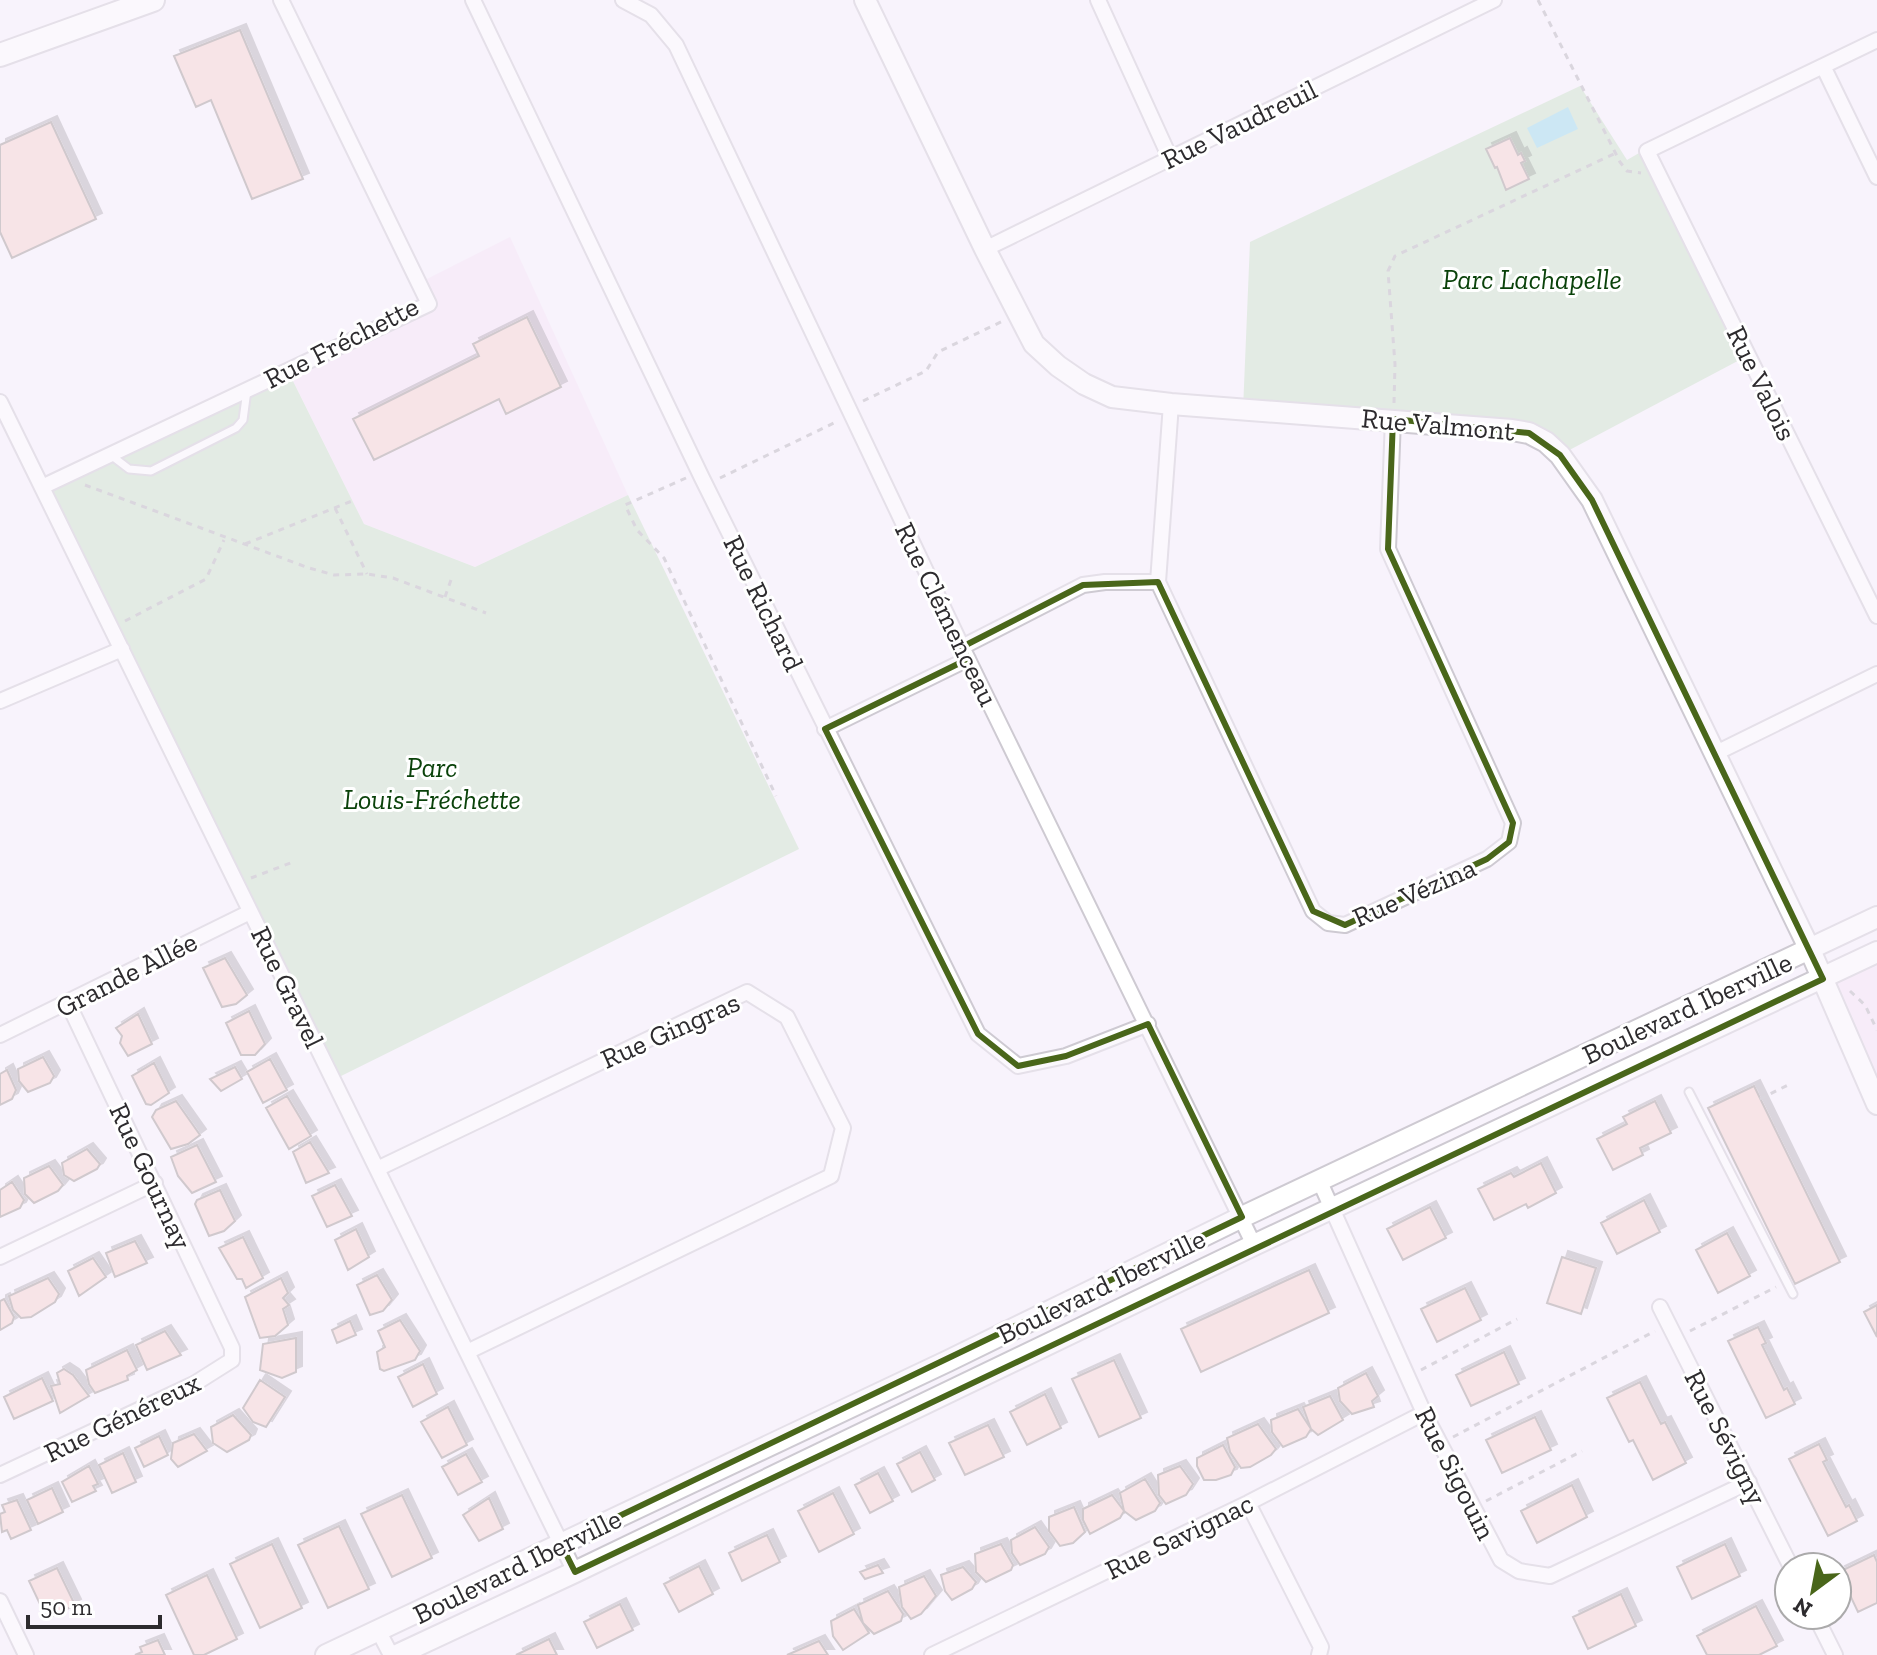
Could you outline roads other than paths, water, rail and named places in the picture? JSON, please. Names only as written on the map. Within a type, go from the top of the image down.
[{"type":"main road","points":[[0,55],[153,0]]},
{"type":"street","name":"Rue Fréchette","points":[[42,487],[429,304],[281,0]]},
{"type":"street","name":"Rue Richard","points":[[473,0],[825,729],[978,1034],[1018,1066],[1066,1056],[1148,1024]]},
{"type":"street","name":"Rue Clémenceau","points":[[623,0],[651,15],[676,45],[965,653],[1254,1245]]},
{"type":"street","name":"Rue Valmont","points":[[865,0],[1034,344],[1084,384],[1112,397],[1171,404],[1393,419],[1529,433],[1546,442],[1560,455],[1592,500],[1716,753],[1810,950],[1877,1104]]},
{"type":"street","points":[[1098,0],[1170,158]]},
{"type":"street","name":"Rue Vaudreuil","points":[[985,249],[1494,0]]},
{"type":"street","points":[[1877,40],[1823,66],[1877,177]]},
{"type":"street","name":"Rue Valois","points":[[1823,66],[1647,151],[1877,616]]},
{"type":"street","name":"Rue Gravel","points":[[0,402],[575,1572]]},
{"type":"street","name":"Rue Vézina","points":[[1171,404],[1158,582],[1313,911],[1328,923],[1345,925],[1487,859],[1509,842],[1513,823],[1388,549],[1393,419]]},
{"type":"street","points":[[825,729],[1083,585],[1158,582]]},
{"type":"street","points":[[0,701],[122,649]]},
{"type":"street","points":[[1716,753],[1877,674]]},
{"type":"street","name":"Grande Allée","points":[[0,1035],[250,912]]},
{"type":"street","name":"Boulevard Iberville","points":[[326,1655],[1877,917]]},
{"type":"street","name":"Boulevard Iberville","points":[[397,1655],[1254,1245],[1877,952]]},
{"type":"street","name":"Rue Gingras","points":[[377,1169],[747,992],[787,1017],[843,1128],[831,1176],[467,1352]]},
{"type":"street","name":"Rue Gournay","points":[[68,1003],[232,1348]]},
{"type":"street","name":"Rue Sigouin","points":[[1320,1182],[1424,1413],[1501,1560],[1519,1571],[1550,1576],[1749,1482]]},
{"type":"street","points":[[0,1257],[155,1183]]},
{"type":"street","name":"Rue Sévigny","points":[[1660,1307],[1783,1551]]},
{"type":"street","name":"Rue Généreux","points":[[0,1475],[194,1384],[232,1360],[232,1348]]},
{"type":"street","name":"Rue Savignac","points":[[932,1655],[1248,1503],[1424,1413]]},
{"type":"street","points":[[1248,1503],[1321,1647],[1319,1655]]},
{"type":"street","points":[[0,1601],[26,1655]]},
{"type":"street","points":[[1823,1631],[1835,1655]]},
{"type":"street","points":[[379,1632],[391,1655]]},
{"type":"lane","points":[[111,454],[129,469],[151,471],[236,428],[243,420],[247,389]]},
{"type":"lane","points":[[1689,1092],[1793,1294]]},
{"type":"water","points":[[1568,107],[1578,129],[1537,148],[1527,128]]},
{"type":"park label","name":"Parc Lachapelle","points":[[1532,279]]},
{"type":"park label","name":"Parc Louis-Fréchette","points":[[432,783]]}]
